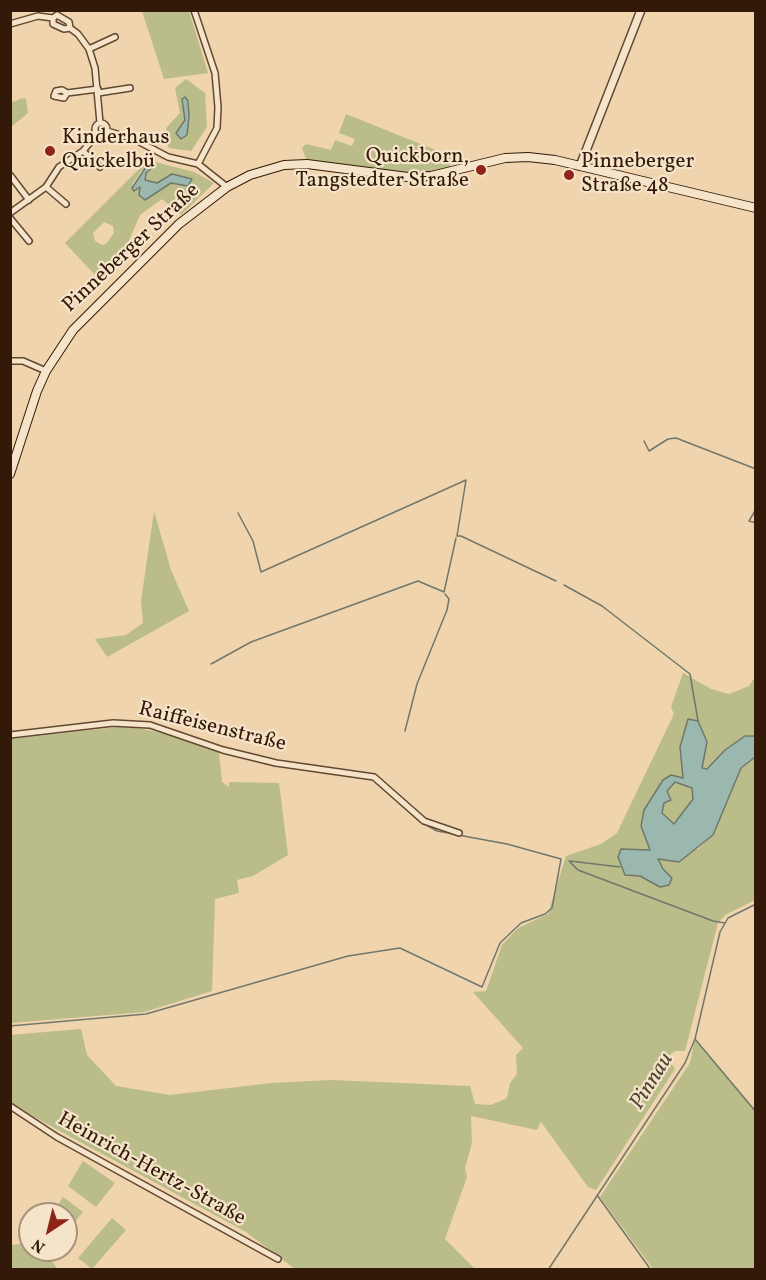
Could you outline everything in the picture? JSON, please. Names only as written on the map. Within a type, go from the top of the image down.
[{"type":"main road","name":"Pinneberger Straße","points":[[10,474],[46,371],[58,351],[88,312],[180,225],[227,187],[268,169],[307,164],[334,165],[408,177],[431,176],[513,158],[555,160],[756,208]]},
{"type":"street","points":[[20,10],[22,19]]},
{"type":"street","points":[[63,17],[66,10]]},
{"type":"street","points":[[194,10],[215,73],[218,107],[217,128],[198,164]]},
{"type":"street","points":[[580,166],[641,10]]},
{"type":"street","points":[[10,24],[22,19],[38,16],[52,18],[57,15],[69,22],[70,28]]},
{"type":"street","points":[[52,18],[53,24],[70,28],[78,34],[89,50],[95,68],[100,123]]},
{"type":"street","points":[[89,50],[115,37]]},
{"type":"street","points":[[67,93],[130,88]]},
{"type":"street","points":[[100,123],[107,127],[107,131]]},
{"type":"street","points":[[97,134],[95,127],[100,123]]},
{"type":"street","points":[[107,131],[134,140],[168,157],[198,164],[227,187]]},
{"type":"street","points":[[97,134],[102,135],[107,131]]},
{"type":"street","points":[[10,213],[46,187],[59,168],[83,151],[97,134]]},
{"type":"street","points":[[83,151],[100,167]]},
{"type":"street","points":[[10,175],[29,200]]},
{"type":"street","points":[[46,187],[66,204]]},
{"type":"street","points":[[10,218],[29,241]]},
{"type":"street","points":[[10,362],[23,361],[46,371]]},
{"type":"street","name":"Raiffeisenstraße","points":[[10,735],[113,723],[150,725],[223,750],[276,763],[374,777],[424,821],[459,833]]},
{"type":"street","name":"Heinrich-Hertz-Straße","points":[[10,1106],[57,1137],[278,1259]]},
{"type":"green space","points":[[142,11],[189,11],[208,73],[164,79]]},
{"type":"green space","points":[[186,79],[205,93],[207,127],[191,151],[169,148],[164,137],[167,127],[180,113],[175,88]]},
{"type":"green space","points":[[22,98],[26,99],[28,113],[11,127],[11,103]]},
{"type":"green space","points":[[346,114],[453,157],[449,168],[417,174],[306,159],[302,148],[306,144],[331,150],[335,140],[352,146],[355,139],[339,133]]},
{"type":"green space","points":[[148,160],[194,172],[214,183],[181,215],[162,199],[140,215],[118,266],[104,263],[96,276],[65,243]],"holes":[[[142,170],[146,173],[145,180],[157,183],[192,179],[188,186],[171,183],[145,199],[139,195],[140,187],[132,185]],[[104,222],[113,226],[114,233],[106,244],[102,245],[95,241],[93,233]]]},
{"type":"green space","points":[[154,511],[171,570],[189,611],[107,657],[95,639],[126,635],[143,623],[141,601]]},
{"type":"green space","points":[[683,673],[711,689],[729,694],[749,686],[755,677],[755,736],[745,736],[725,750],[707,769],[701,768],[707,742],[698,721],[684,735],[680,747],[683,778],[671,775],[641,826],[650,850],[632,849],[625,875],[640,876],[660,887],[672,878],[663,869],[658,859],[698,849],[713,835],[741,768],[755,757],[755,900],[725,915],[718,923],[685,1051],[675,1051],[667,1057],[675,1069],[596,1190],[588,1187],[541,1122],[537,1130],[471,1116],[472,1143],[465,1168],[467,1177],[445,1239],[475,1269],[295,1269],[246,1232],[14,1106],[11,1100],[10,1035],[81,1029],[87,1055],[116,1086],[170,1095],[271,1083],[331,1080],[470,1086],[475,1104],[491,1105],[507,1098],[510,1083],[517,1074],[516,1055],[523,1048],[473,992],[486,991],[502,945],[518,928],[548,914],[566,856],[601,844],[617,833],[674,714],[671,707]]},
{"type":"green space","points":[[127,726],[167,734],[219,752],[222,782],[229,787],[229,782],[279,783],[288,855],[253,876],[237,880],[239,893],[215,899],[212,991],[144,1012],[11,1023],[10,739]]},
{"type":"green space","points":[[675,782],[692,788],[694,799],[674,824],[662,813],[667,791]]},
{"type":"green space","points":[[695,1039],[755,1109],[755,1269],[653,1269],[600,1197],[690,1063]]},
{"type":"green space","points":[[83,1161],[115,1183],[96,1207],[68,1186]]},
{"type":"green space","points":[[63,1197],[70,1202],[60,1202]]},
{"type":"green space","points":[[78,1208],[83,1212],[78,1218]]},
{"type":"green space","points":[[112,1218],[126,1230],[92,1269],[78,1258]]},
{"type":"green space","points":[[18,1244],[18,1262],[52,1262],[58,1269],[11,1269],[11,1245]]},
{"type":"water","points":[[185,97],[188,101],[189,117],[187,135],[181,139],[176,133],[185,120],[182,99]]},
{"type":"water","points":[[154,166],[146,173],[145,180],[157,183],[172,174],[192,179],[188,186],[171,183],[145,200],[139,195],[140,187],[134,191],[132,188],[146,167]]},
{"type":"water","points":[[688,719],[698,721],[707,742],[702,768],[707,769],[725,750],[745,736],[755,736],[755,757],[741,768],[713,835],[679,862],[658,859],[663,869],[672,878],[669,885],[660,887],[640,876],[625,875],[618,857],[621,849],[650,850],[641,826],[644,810],[663,780],[671,775],[683,778],[680,747]],"holes":[[[675,782],[692,788],[693,799],[674,824],[662,813],[664,803],[671,800],[667,791]]]},
{"type":"waterway","points":[[644,441],[649,451],[668,439],[676,438],[756,469]]},
{"type":"waterway","points":[[238,513],[253,541],[261,572],[466,480],[457,536],[556,581]]},
{"type":"waterway","points":[[756,509],[749,521],[756,523]]},
{"type":"waterway","points":[[211,664],[251,642],[418,581],[444,592],[456,538]]},
{"type":"waterway","points":[[564,585],[602,606],[690,674],[698,721]]},
{"type":"waterway","points":[[405,731],[417,684],[447,610],[449,599],[445,594]]},
{"type":"waterway","points":[[386,791],[419,821],[437,831],[454,834]]},
{"type":"waterway","points":[[10,1026],[146,1014],[348,956],[400,948],[482,987],[500,943],[521,923],[545,914],[552,908],[561,859],[507,844],[458,835]]},
{"type":"waterway","points":[[569,861],[578,870],[713,921],[725,923]]},
{"type":"waterway","points":[[570,861],[620,867]]},
{"type":"waterway","name":"Pinnau","points":[[548,1270],[685,1063],[695,1039],[720,932],[728,918],[756,904]]},
{"type":"waterway","points":[[695,1039],[756,1112]]},
{"type":"waterway","points":[[597,1195],[651,1270]]},
{"type":"place","name":"Kinderhaus Quickelbü","points":[[50,151]]},
{"type":"place","name":"Quickborn, Tangstedter Straße","points":[[481,170]]},
{"type":"place","name":"Pinneberger Straße 48","points":[[569,175]]}]
